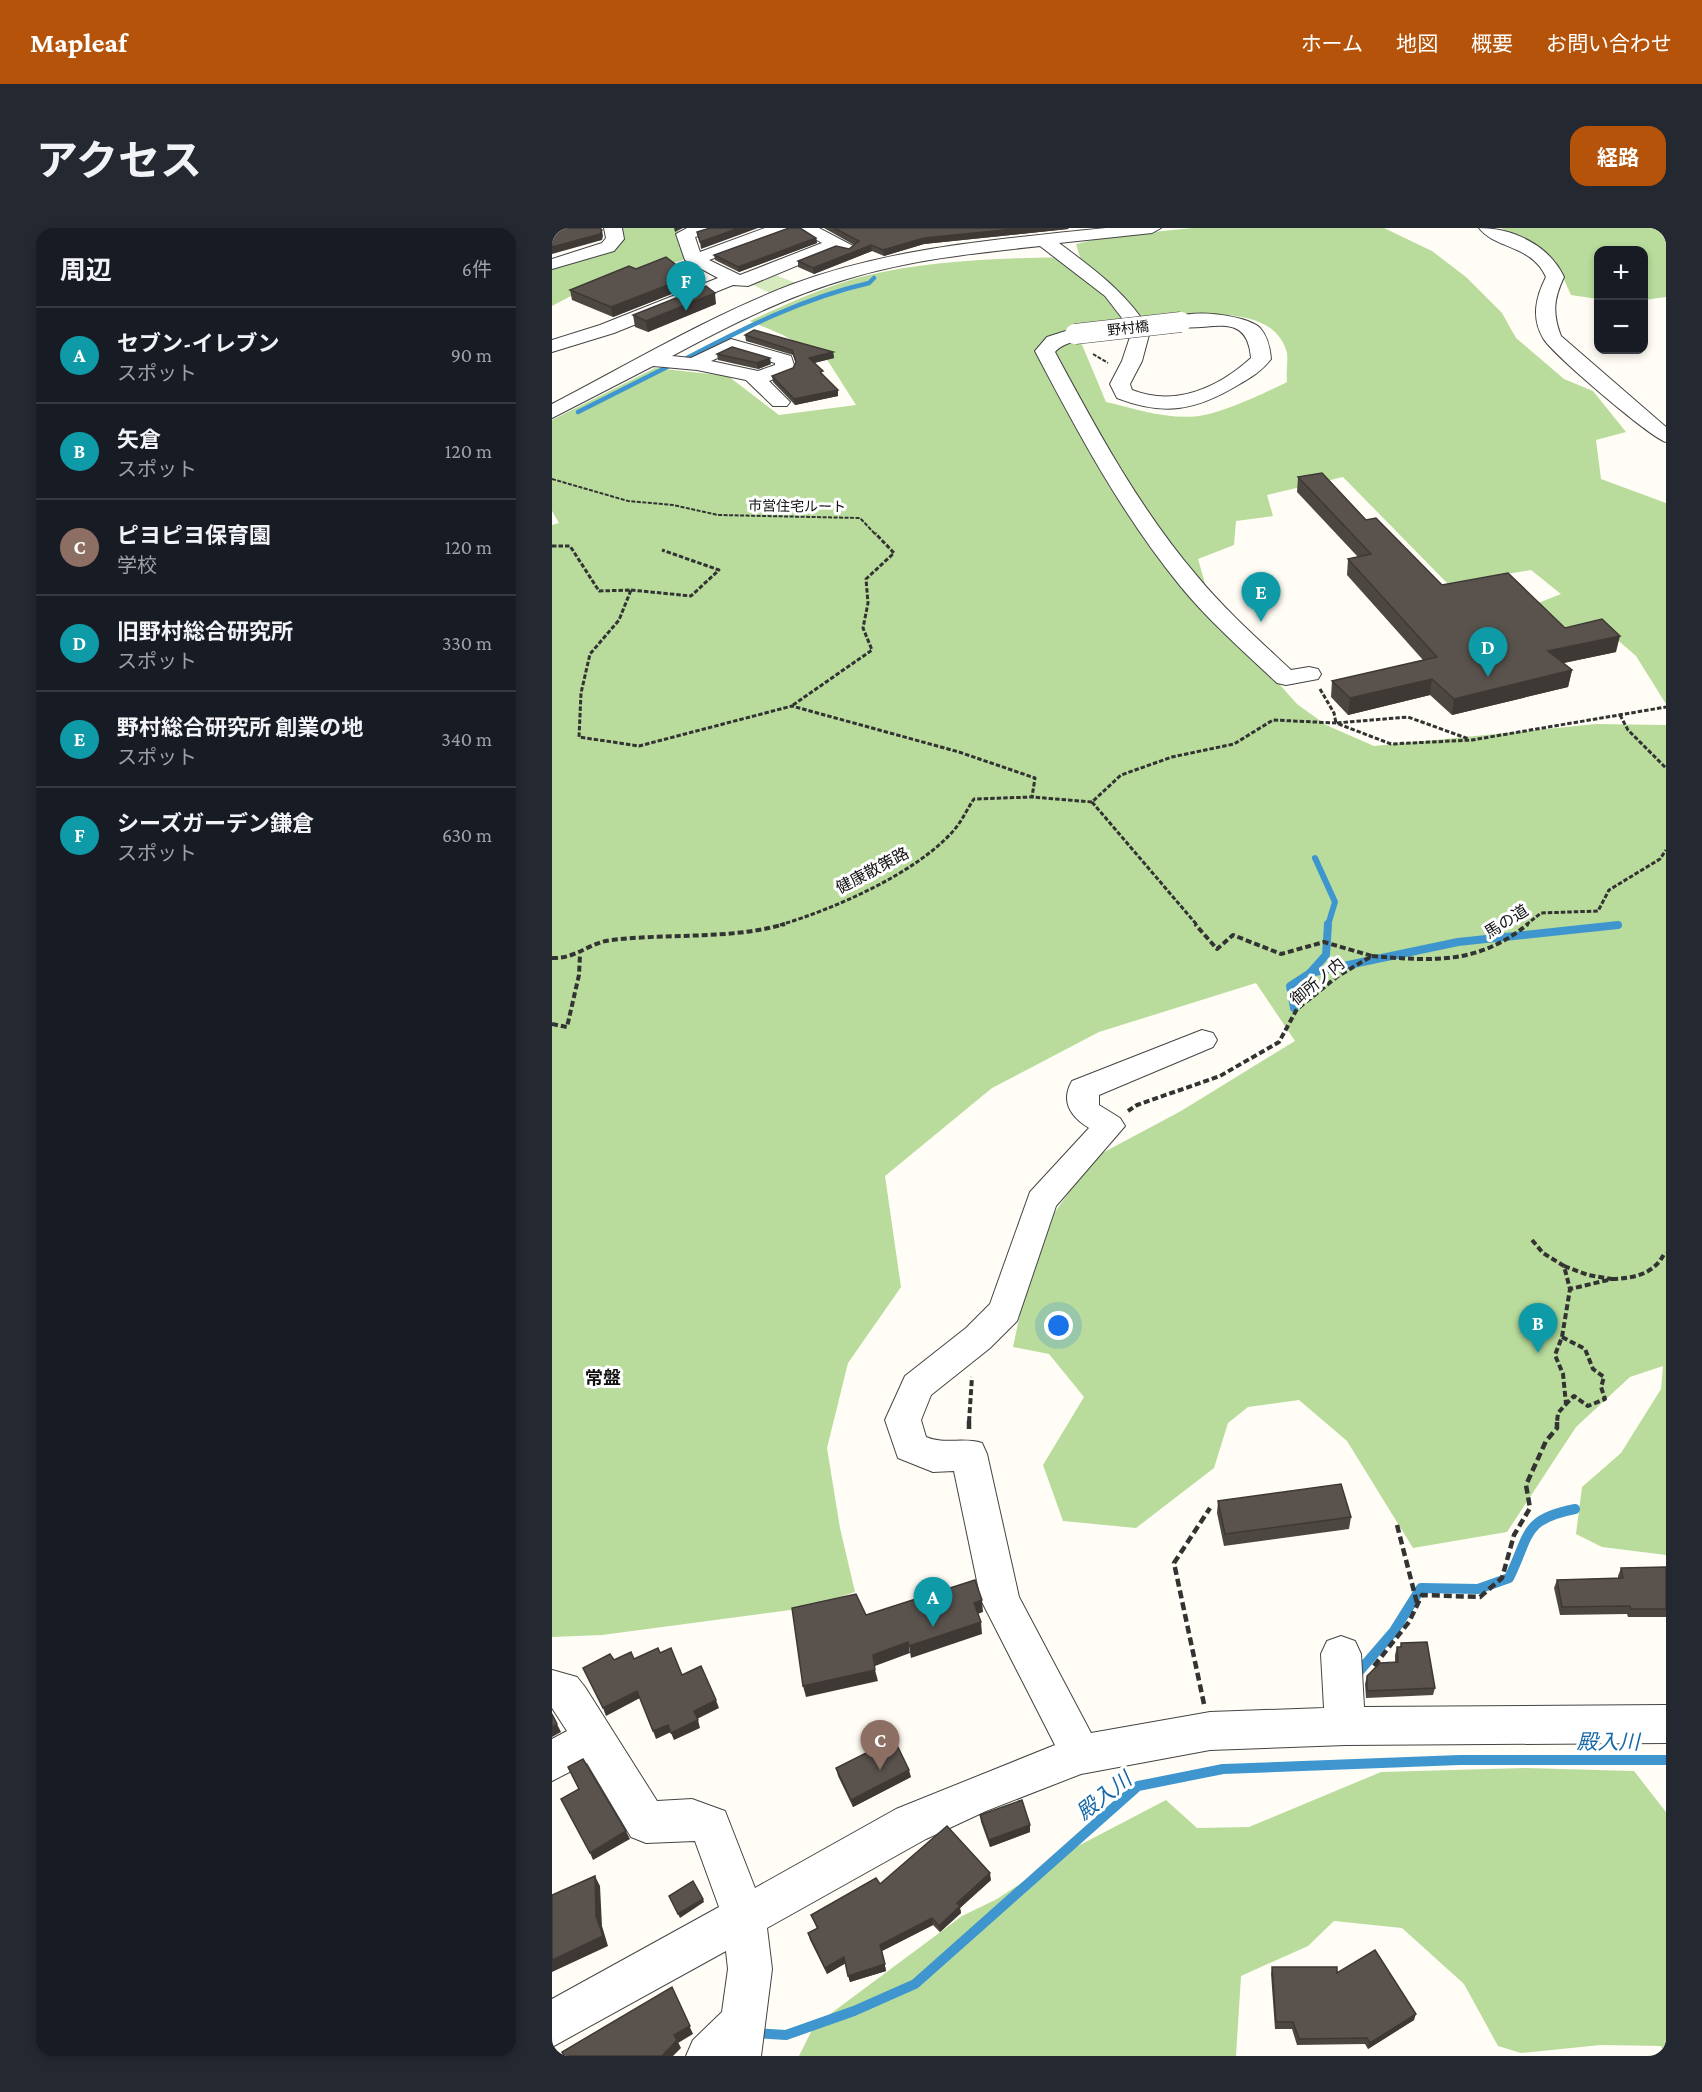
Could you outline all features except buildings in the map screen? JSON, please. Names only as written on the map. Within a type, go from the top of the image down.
[{"type":"street","points":[[552,264],[608,247],[615,238],[613,228]]},
{"type":"street","points":[[707,228],[685,234],[694,260],[776,298]]},
{"type":"street","points":[[694,260],[781,228]]},
{"type":"street","points":[[805,228],[884,264]]},
{"type":"street","points":[[552,412],[776,298],[831,278],[884,264],[1052,236],[1152,228]]},
{"type":"street","points":[[1488,228],[1537,254],[1553,270],[1555,278],[1545,299],[1544,311],[1552,338],[1647,423],[1666,436]]},
{"type":"street","name":"野村橋","points":[[1052,236],[1135,317],[1141,331],[1132,361],[1120,384],[1124,394],[1152,404],[1171,405],[1202,398],[1252,369],[1262,359],[1262,343],[1255,330],[1239,322],[1213,320],[1181,322],[1075,334],[1054,341],[1045,351],[1059,382],[1136,510],[1179,569],[1286,678],[1309,674]]},
{"type":"street","points":[[552,346],[608,329],[837,243]]},
{"type":"street","points":[[697,364],[700,359],[731,345],[784,360],[785,368],[756,379]]},
{"type":"street","points":[[652,360],[697,364],[753,375],[780,402]]},
{"type":"street","points":[[1647,423],[1666,410]]},
{"type":"street","points":[[1081,1754],[999,1600],[969,1454],[933,1457],[911,1447],[903,1420],[917,1386],[978,1338],[1005,1311],[1041,1201],[1108,1126],[1084,1110],[1083,1089],[1202,1040]]},
{"type":"street","points":[[1345,1726],[1354,1664]]},
{"type":"street","points":[[552,1689],[563,1690],[646,1822],[692,1820],[710,1826],[744,1917],[750,1969],[740,2040],[709,2056]]},
{"type":"street","points":[[552,2024],[911,1824],[973,1796],[1081,1754],[1210,1731],[1345,1726],[1666,1724]]},
{"type":"street","points":[[552,1761],[594,1738]]},
{"type":"path","name":"市営住宅ルート","points":[[552,479],[628,501],[673,505],[718,515],[860,518],[877,533],[894,553],[866,579],[868,603],[863,628],[872,650],[792,706]]},
{"type":"path","points":[[552,546],[570,546],[599,591],[632,590],[691,596],[719,570],[662,550]]},
{"type":"path","points":[[632,590],[619,620],[590,654],[581,693],[579,737],[639,746],[715,728],[792,706],[948,748],[1035,778],[1032,797]]},
{"type":"path","points":[[1309,674],[1330,703],[1336,723]]},
{"type":"path","points":[[1336,723],[1391,744],[1472,740],[1666,707]]},
{"type":"path","points":[[1620,715],[1628,730],[1666,768]]},
{"type":"path","points":[[1092,802],[1121,775],[1172,757],[1234,744],[1273,720],[1336,723],[1408,717],[1472,740]]},
{"type":"path","name":"健康散策路","points":[[552,958],[567,960],[605,940],[748,932],[791,923],[854,896],[910,866],[950,835],[974,799],[1032,797],[1092,802]]},
{"type":"path","name":"御所ノ内","points":[[1092,802],[1217,949],[1233,935],[1281,954],[1324,942],[1372,956]]},
{"type":"path","name":"馬の道","points":[[1372,956],[1430,961],[1462,957],[1506,937],[1541,913],[1598,911],[1609,890],[1660,859],[1666,850]]},
{"type":"path","points":[[552,1024],[567,1027],[579,975],[580,955]]},
{"type":"path","name":"御所ノ内","points":[[1108,1126],[1137,1105],[1220,1076],[1280,1042],[1298,1009],[1338,976],[1372,956]]},
{"type":"path","points":[[1532,1240],[1543,1253],[1564,1266],[1588,1275],[1612,1280]]},
{"type":"path","points":[[1570,1289],[1646,1274],[1661,1264],[1665,1252]]},
{"type":"path","points":[[1564,1266],[1570,1289],[1562,1337],[1555,1355],[1563,1374],[1566,1404]]},
{"type":"path","points":[[1354,1664],[1409,1622],[1422,1595],[1480,1597],[1502,1578],[1514,1535],[1523,1516],[1530,1508],[1526,1485],[1546,1441],[1557,1428],[1558,1413],[1574,1396],[1588,1406],[1605,1399],[1601,1387],[1604,1377],[1593,1369],[1585,1349],[1562,1337]]},
{"type":"path","points":[[969,1454],[969,1397],[978,1338]]},
{"type":"path","points":[[1210,1508],[1174,1563],[1210,1731]]},
{"type":"path","points":[[1397,1525],[1417,1603]]},
{"type":"green space","points":[[618,228],[674,228],[678,231],[688,258],[571,296],[552,306],[552,266],[601,252]]},
{"type":"green space","points":[[1193,228],[1384,228],[1432,251],[1466,277],[1502,313],[1516,338],[1564,379],[1593,391],[1626,432],[1596,440],[1601,479],[1666,503],[1666,704],[1636,656],[1604,628],[1565,630],[1538,603],[1561,594],[1531,570],[1448,584],[1343,477],[1267,495],[1273,516],[1236,521],[1234,545],[1198,559],[1218,629],[1257,659],[1297,704],[1326,725],[1374,746],[1596,724],[1666,725],[1666,1555],[1602,1547],[1576,1534],[1582,1487],[1621,1453],[1661,1389],[1663,1366],[1630,1377],[1576,1427],[1507,1532],[1413,1548],[1347,1441],[1299,1400],[1248,1407],[1228,1423],[1214,1468],[1136,1528],[1063,1521],[1043,1465],[1084,1397],[1049,1354],[1013,1347],[1036,1239],[1093,1158],[1181,1111],[1295,1041],[1256,983],[1099,1032],[992,1088],[885,1176],[901,1287],[848,1363],[827,1448],[840,1528],[855,1592],[806,1608],[602,1635],[552,1637],[552,525],[559,523],[552,511],[552,420],[655,368],[728,376],[779,415],[856,405],[828,361],[783,335],[750,321],[821,290],[865,276],[945,263],[1080,257],[1076,244],[1111,236]],"holes":[[[1236,316],[1263,324],[1278,335],[1287,353],[1287,382],[1232,407],[1209,414],[1187,417],[1140,411],[1106,402],[1075,328]]]},
{"type":"green space","points":[[1501,228],[1666,228],[1666,297],[1648,299],[1648,246],[1594,246],[1594,298],[1571,295],[1555,260]]},
{"type":"green space","points":[[770,273],[796,283],[770,293],[749,283]]},
{"type":"green space","points":[[1525,1768],[1634,1771],[1666,1812],[1666,2056],[1661,2046],[1601,2045],[1521,2053],[1498,2046],[1464,1984],[1402,1928],[1334,1921],[1308,1946],[1241,1976],[1236,2056],[799,2056],[814,2026],[962,1916],[997,1899],[1076,1847],[1166,1800],[1197,1828],[1249,1827],[1381,1772]]},
{"type":"waterway","points":[[687,358],[776,314],[821,297],[869,283],[874,278]]},
{"type":"waterway","points":[[578,412],[669,366]]},
{"type":"waterway","points":[[1315,858],[1335,902],[1328,925]]},
{"type":"waterway","points":[[1310,973],[1326,955],[1328,924]]},
{"type":"waterway","points":[[1310,973],[1458,942],[1618,925]]},
{"type":"waterway","points":[[1294,1008],[1290,986],[1310,973]]},
{"type":"waterway","points":[[1356,1675],[1394,1631],[1421,1588],[1478,1589],[1509,1578],[1525,1540],[1536,1524],[1545,1518],[1575,1509]]},
{"type":"waterway","name":"殿入川","points":[[755,2033],[786,2035],[854,2011],[915,1984],[1138,1786],[1223,1769],[1460,1760],[1666,1760]]},
{"type":"place","name":"シーズガーデン鎌倉","points":[[686,311]]},
{"type":"place","name":"野村総合研究所 創業の地","points":[[1261,622]]},
{"type":"place","name":"旧野村総合研究所","points":[[1488,677]]},
{"type":"place","name":"矢倉","points":[[1538,1353]]},
{"type":"place","name":"セブン-イレブン","points":[[933,1627]]},
{"type":"place","name":"ピヨピヨ保育園","points":[[880,1770]]},
{"type":"district","name":"常盤","points":[[603,1378]]}]
